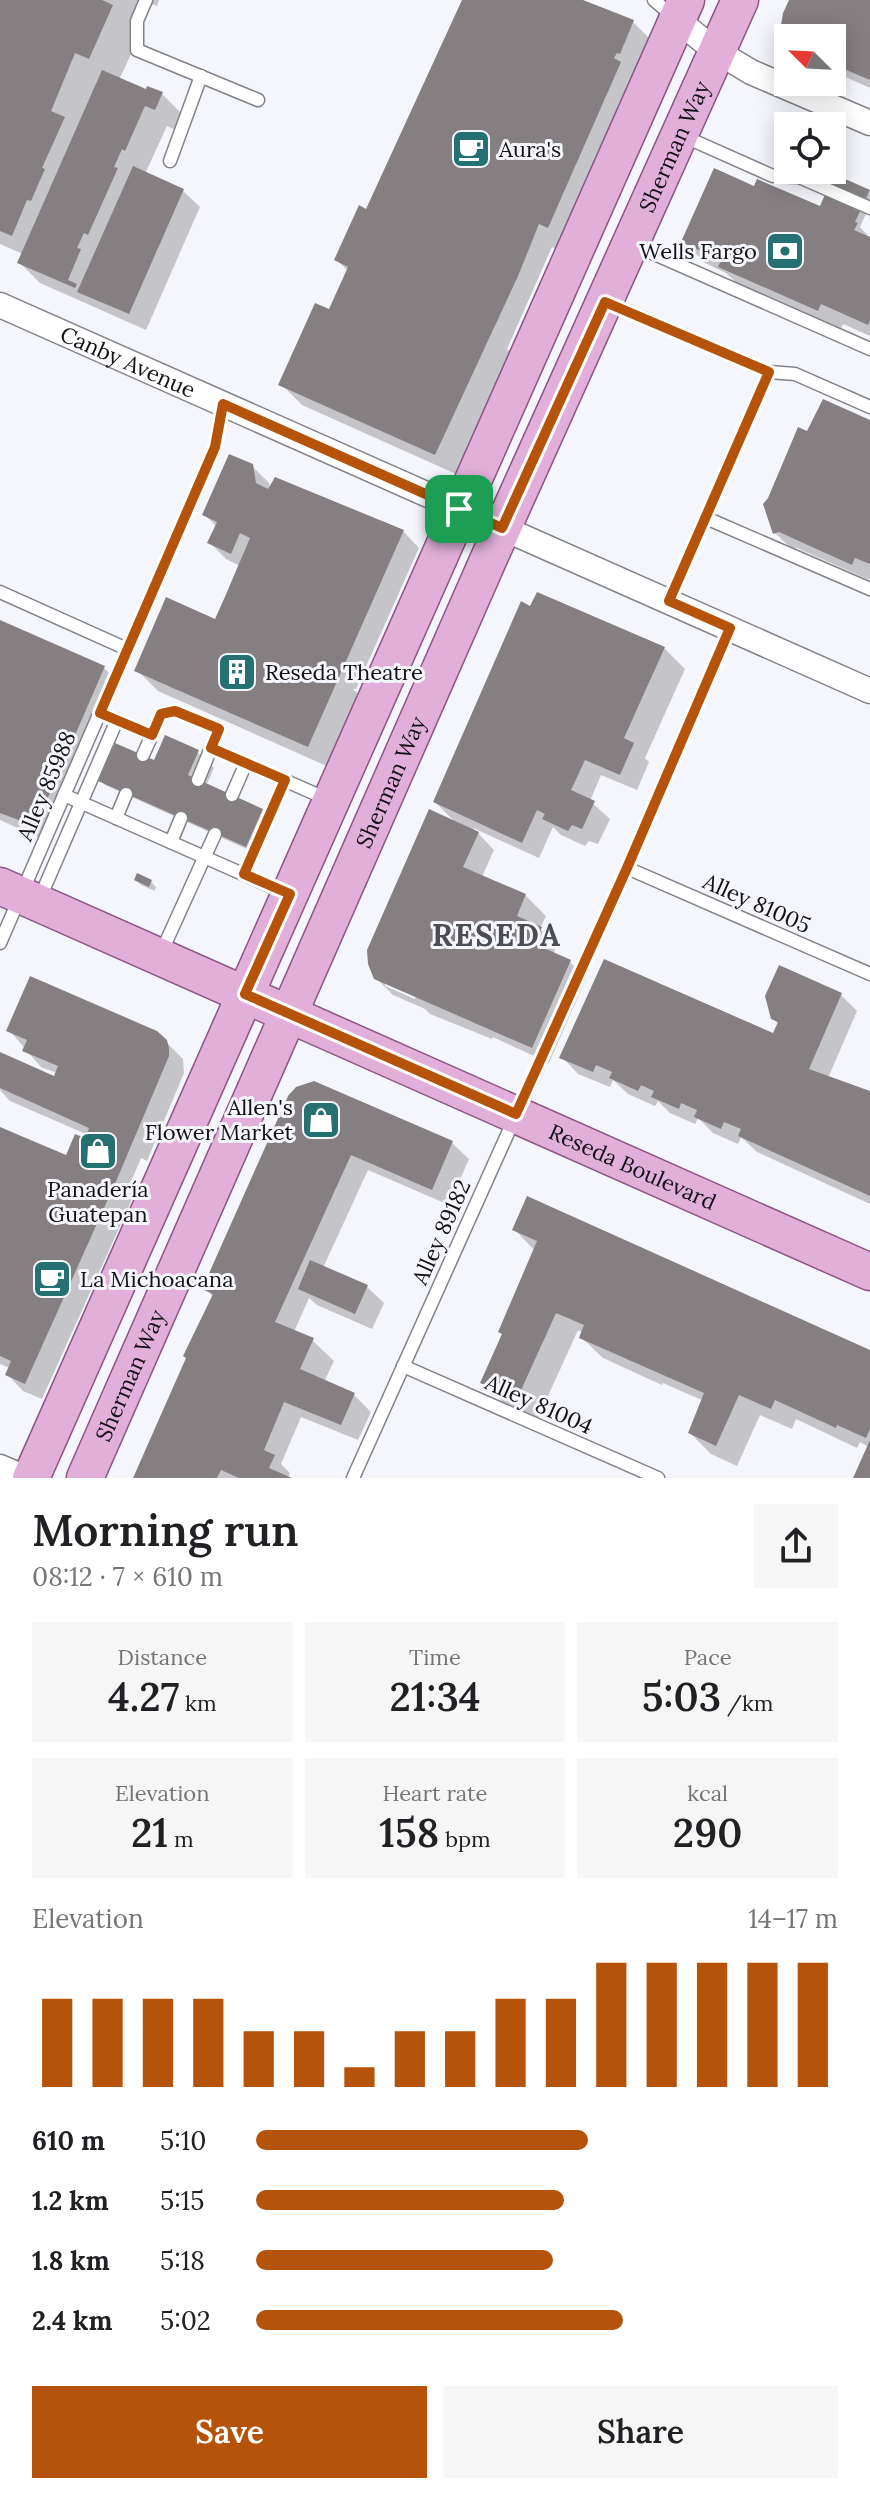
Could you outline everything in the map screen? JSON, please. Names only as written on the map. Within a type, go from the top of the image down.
[{"type":"main road","name":"Sherman Way","points":[[85,1478],[502,528],[740,0]]},
{"type":"main road","points":[[28,1478],[331,801],[673,7]]},
{"type":"main road","name":"Reseda Boulevard","points":[[20,895],[870,1272]]},
{"type":"street","points":[[673,7],[716,51],[820,112]]},
{"type":"street","points":[[846,119],[870,123]]},
{"type":"street","name":"Canby Avenue","points":[[0,305],[870,691]]},
{"type":"street","points":[[0,1467],[28,1478]]},
{"type":"lane","points":[[146,0],[137,21],[137,50],[258,100]]},
{"type":"lane","points":[[170,161],[201,76]]},
{"type":"lane","points":[[680,135],[774,176]]},
{"type":"lane","points":[[821,184],[870,208]]},
{"type":"lane","points":[[631,244],[870,349]]},
{"type":"lane","points":[[605,302],[769,372],[795,374],[870,407]]},
{"type":"lane","points":[[669,601],[769,372]]},
{"type":"lane","name":"Alley 85988","points":[[20,895],[215,447],[223,404]]},
{"type":"lane","points":[[706,518],[870,589]]},
{"type":"lane","points":[[0,592],[127,649]]},
{"type":"lane","name":"Alley 89182","points":[[353,1478],[627,868],[730,628]]},
{"type":"lane","points":[[143,755],[161,714],[175,711],[219,729],[198,780]]},
{"type":"lane","points":[[100,713],[152,735]]},
{"type":"lane","points":[[0,943],[20,895],[81,803],[117,720]]},
{"type":"lane","points":[[211,748],[331,801]]},
{"type":"lane","points":[[232,795],[246,763]]},
{"type":"lane","points":[[244,874],[285,780]]},
{"type":"lane","points":[[116,818],[126,794]]},
{"type":"lane","points":[[64,795],[290,894]]},
{"type":"lane","points":[[171,842],[181,818]]},
{"type":"lane","points":[[159,956],[215,834]]},
{"type":"lane","name":"Alley 81005","points":[[627,868],[870,974]]},
{"type":"lane","name":"Alley 81004","points":[[403,1366],[658,1478]]},
{"type":"building","points":[[0,0],[102,0],[113,5],[89,59],[75,53],[51,111],[65,117],[31,201],[27,200],[12,236],[0,231]]},
{"type":"building","points":[[462,0],[583,0],[634,20],[620,54],[617,53],[614,58],[621,62],[548,228],[539,224],[435,455],[278,385],[315,303],[329,309],[348,267],[334,260],[359,205],[366,209]]},
{"type":"building","points":[[789,0],[870,0],[870,80],[846,70],[846,24],[781,24]]},
{"type":"building","points":[[102,70],[146,89],[147,86],[163,92],[155,110],[145,106],[125,151],[122,149],[114,167],[118,168],[88,235],[84,233],[77,248],[81,249],[68,280],[77,284],[75,288],[17,263]]},
{"type":"building","points":[[133,166],[184,189],[129,314],[77,292]]},
{"type":"building","name":"Wells Fargo","points":[[714,168],[754,186],[757,179],[820,206],[830,184],[846,184],[846,179],[870,190],[854,230],[870,237],[868,325],[821,304],[818,311],[718,267],[721,260],[681,242]]},
{"type":"building","points":[[823,399],[870,420],[870,564],[855,558],[852,565],[779,532],[773,534],[763,504],[798,427],[807,431]]},
{"type":"building","points":[[229,454],[253,464],[256,483],[268,489],[275,477],[404,530],[308,747],[134,671],[166,597],[215,619],[224,599],[250,538],[240,533],[231,554],[207,543],[217,522],[202,515]]},
{"type":"building","points":[[537,592],[665,647],[624,738],[634,743],[620,775],[585,760],[571,790],[595,801],[582,829],[572,825],[568,831],[542,819],[545,814],[537,810],[522,843],[433,802],[521,601],[530,606]]},
{"type":"building","points":[[0,620],[105,666],[46,802],[32,825],[0,813]]},
{"type":"building","points":[[165,735],[199,750],[188,775],[263,809],[246,847],[98,781],[115,743],[154,760]]},
{"type":"building","points":[[429,809],[479,832],[463,867],[526,894],[517,916],[542,927],[535,944],[571,960],[532,1048],[374,979],[367,950]]},
{"type":"building","points":[[137,873],[152,880],[149,887],[134,880]]},
{"type":"building","points":[[604,959],[773,1033],[778,1022],[771,1019],[765,996],[779,965],[842,993],[809,1069],[870,1091],[870,1196],[738,1136],[741,1129],[724,1122],[721,1129],[694,1117],[697,1110],[681,1103],[679,1109],[651,1097],[654,1091],[641,1085],[638,1091],[609,1078],[612,1072],[596,1065],[593,1072],[559,1058]]},
{"type":"building","points":[[30,976],[157,1031],[167,1040],[169,1056],[25,1384],[5,1375],[11,1361],[0,1356],[0,1127],[66,1155],[75,1134],[85,1138],[89,1128],[0,1088],[0,1052],[54,1076],[58,1066],[22,1051],[27,1040],[6,1031]]},
{"type":"building","points":[[314,1081],[453,1141],[432,1190],[351,1155],[275,1322],[314,1338],[300,1369],[355,1393],[341,1425],[284,1402],[264,1450],[275,1455],[269,1468],[292,1478],[239,1478],[221,1470],[217,1478],[133,1478],[186,1358],[183,1356],[213,1294],[202,1289],[288,1096],[296,1087]]},
{"type":"building","points":[[527,1196],[870,1350],[870,1429],[866,1438],[775,1400],[771,1409],[739,1395],[716,1446],[688,1433],[704,1393],[579,1338],[584,1325],[556,1313],[517,1399],[480,1383],[537,1241],[512,1230]]},
{"type":"building","points":[[310,1260],[368,1285],[355,1314],[298,1289]]},
{"type":"building","points":[[870,1440],[870,1478],[853,1478]]},
{"type":"place","name":"Aura's","points":[[471,149]]},
{"type":"place","name":"Wells Fargo","points":[[785,251]]},
{"type":"place","name":"Reseda Theatre","points":[[237,672]]},
{"type":"place","name":"Allen's Flower Market","points":[[321,1120]]},
{"type":"place","name":"Panadería Guatepan","points":[[98,1151]]},
{"type":"place","name":"La Michoacana","points":[[52,1279]]},
{"type":"district","name":"RESEDA","points":[[497,936]]},
{"type":"route","points":[[605,302],[769,372],[669,601],[730,628],[627,868],[516,1114],[245,994],[290,894],[244,874],[285,780],[211,748],[219,729],[175,711],[161,714],[152,735],[100,713],[215,447],[223,404],[459,509],[502,528],[605,302]]}]
